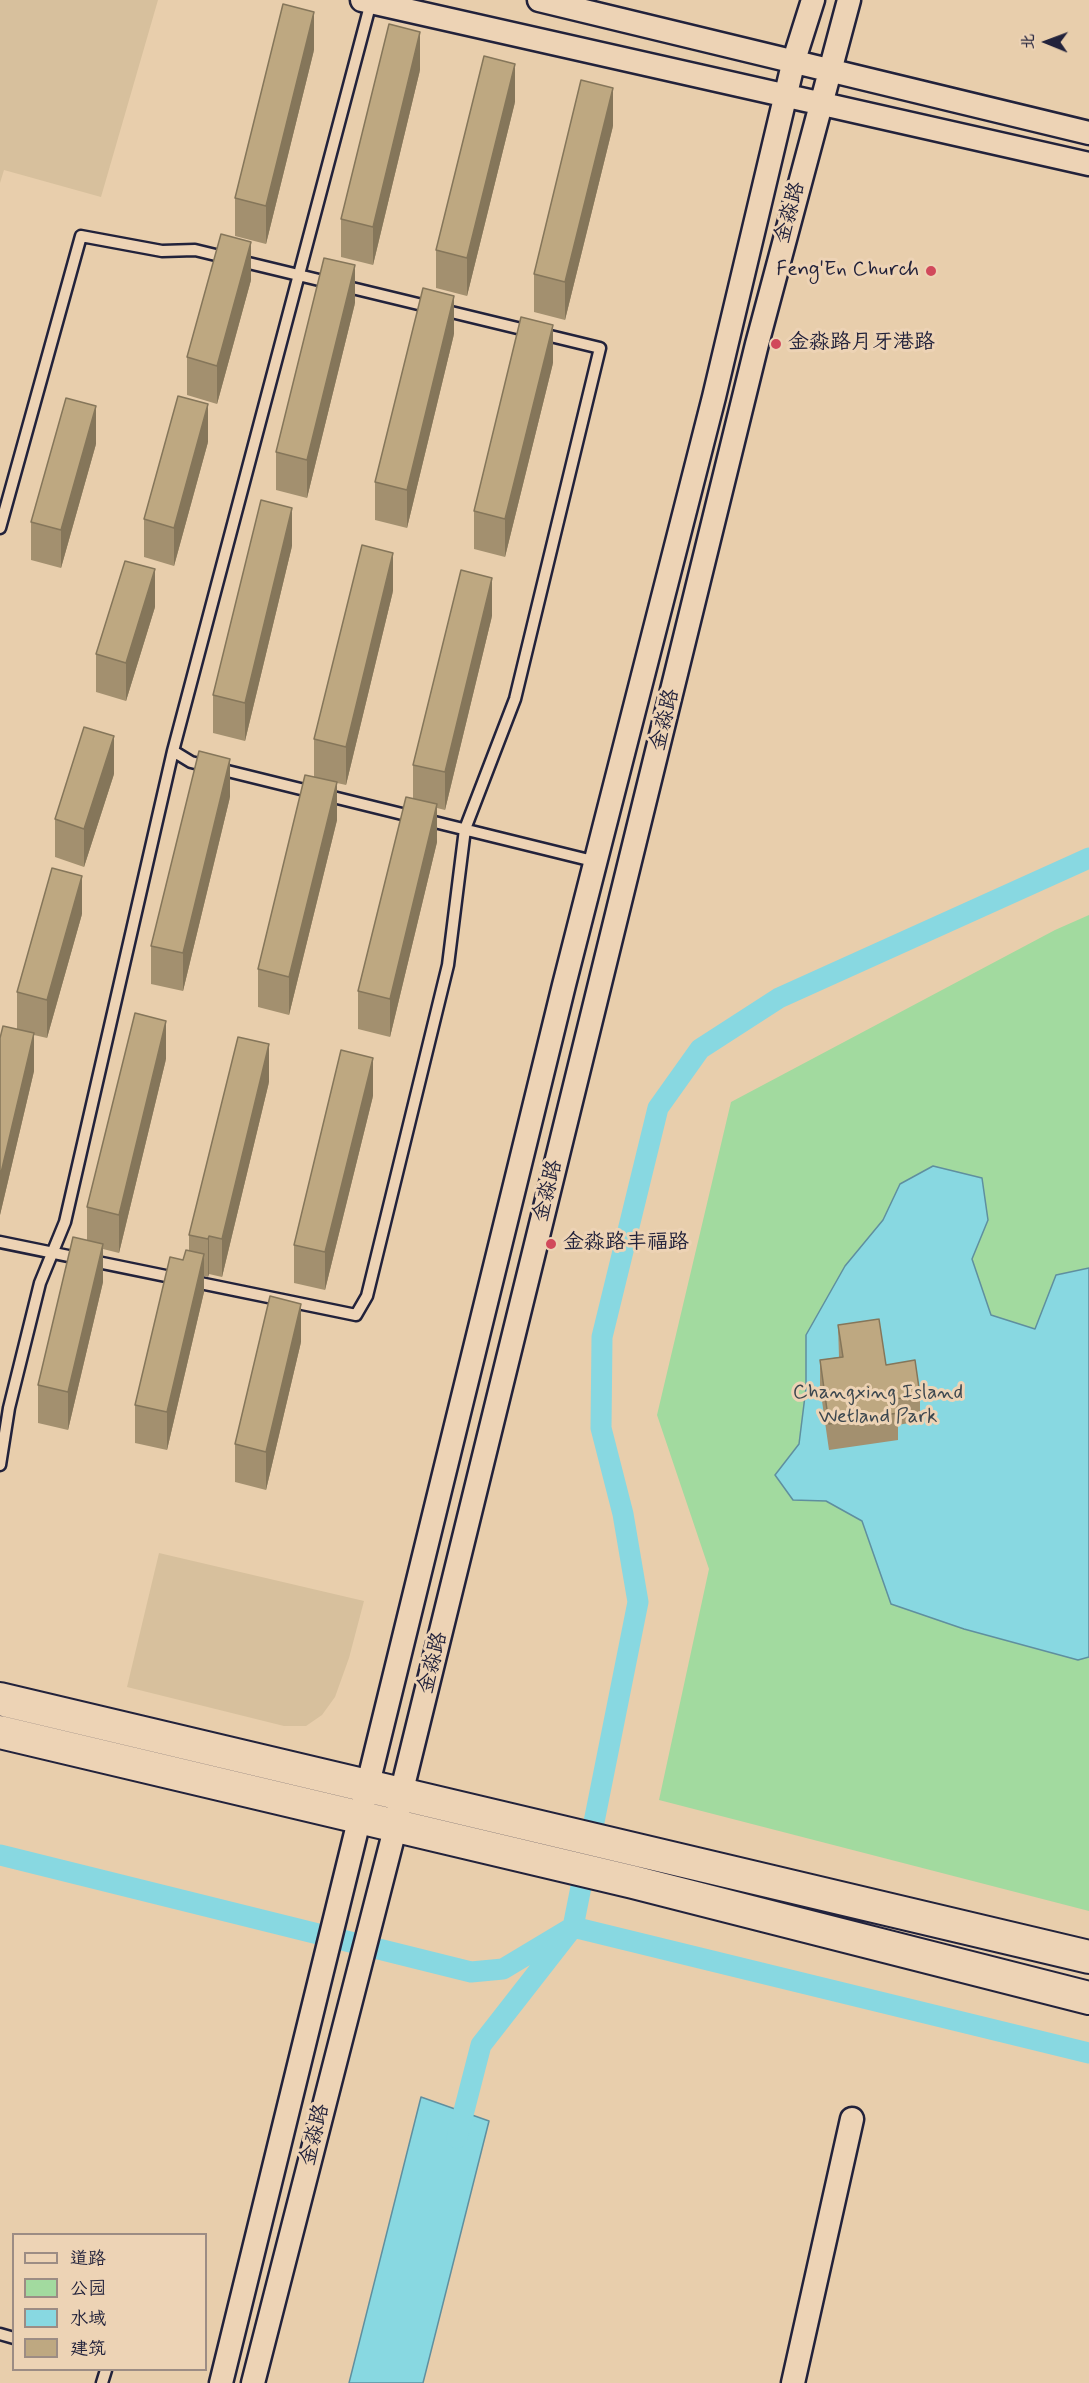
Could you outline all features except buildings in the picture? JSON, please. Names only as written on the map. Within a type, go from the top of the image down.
[{"type":"street","points":[[539,0],[830,68],[1089,133]]},
{"type":"street","name":"金淼路","points":[[221,2383],[564,985],[714,397],[794,60],[813,0]]},
{"type":"street","name":"金淼路","points":[[253,2383],[396,1825],[401,1794],[757,344],[849,0]]},
{"type":"street","points":[[366,1],[1089,164]]},
{"type":"street","points":[[0,1699],[1089,1957]]},
{"type":"street","points":[[0,1732],[633,1882],[1089,1998]]},
{"type":"street","points":[[793,2383],[852,2119]]},
{"type":"lane","points":[[0,1465],[9,1408],[40,1282],[64,1222],[173,751],[299,274],[366,1]]},
{"type":"lane","points":[[0,528],[81,236],[162,251],[195,250],[600,348],[515,699],[465,829],[448,965],[367,1296],[356,1315],[0,1242]]},
{"type":"lane","points":[[173,751],[191,762],[597,862]]},
{"type":"shaded area","points":[[0,0],[158,0],[101,197],[4,170],[0,183]]},
{"type":"shaded area","points":[[159,1553],[364,1601],[349,1658],[335,1697],[322,1715],[306,1726],[284,1726],[127,1687]]},
{"type":"green space","name":"Changxing Island Wetland Park","points":[[1089,915],[1089,1911],[659,1800],[709,1569],[657,1415],[731,1102],[1055,930]]},
{"type":"water","points":[[933,1166],[982,1178],[988,1220],[972,1259],[991,1315],[1035,1329],[1056,1275],[1089,1268],[1089,1657],[1078,1660],[964,1629],[891,1604],[862,1521],[826,1501],[793,1500],[775,1475],[799,1444],[806,1388],[806,1335],[845,1266],[883,1220],[900,1184]]},
{"type":"water","points":[[421,2097],[489,2121],[423,2383],[349,2383]]},
{"type":"waterway","points":[[457,2138],[481,2045],[573,1927],[638,1602],[623,1514],[601,1428],[602,1337],[658,1108],[700,1049],[779,998],[1089,858]]},
{"type":"waterway","points":[[0,1855],[471,1972],[503,1969],[573,1927],[1089,2053]]},
{"type":"place","name":"Feng'En Church","points":[[931,271]]},
{"type":"place","name":"金淼路月牙港路","points":[[776,344]]},
{"type":"place","name":"金淼路丰福路","points":[[551,1244]]}]
